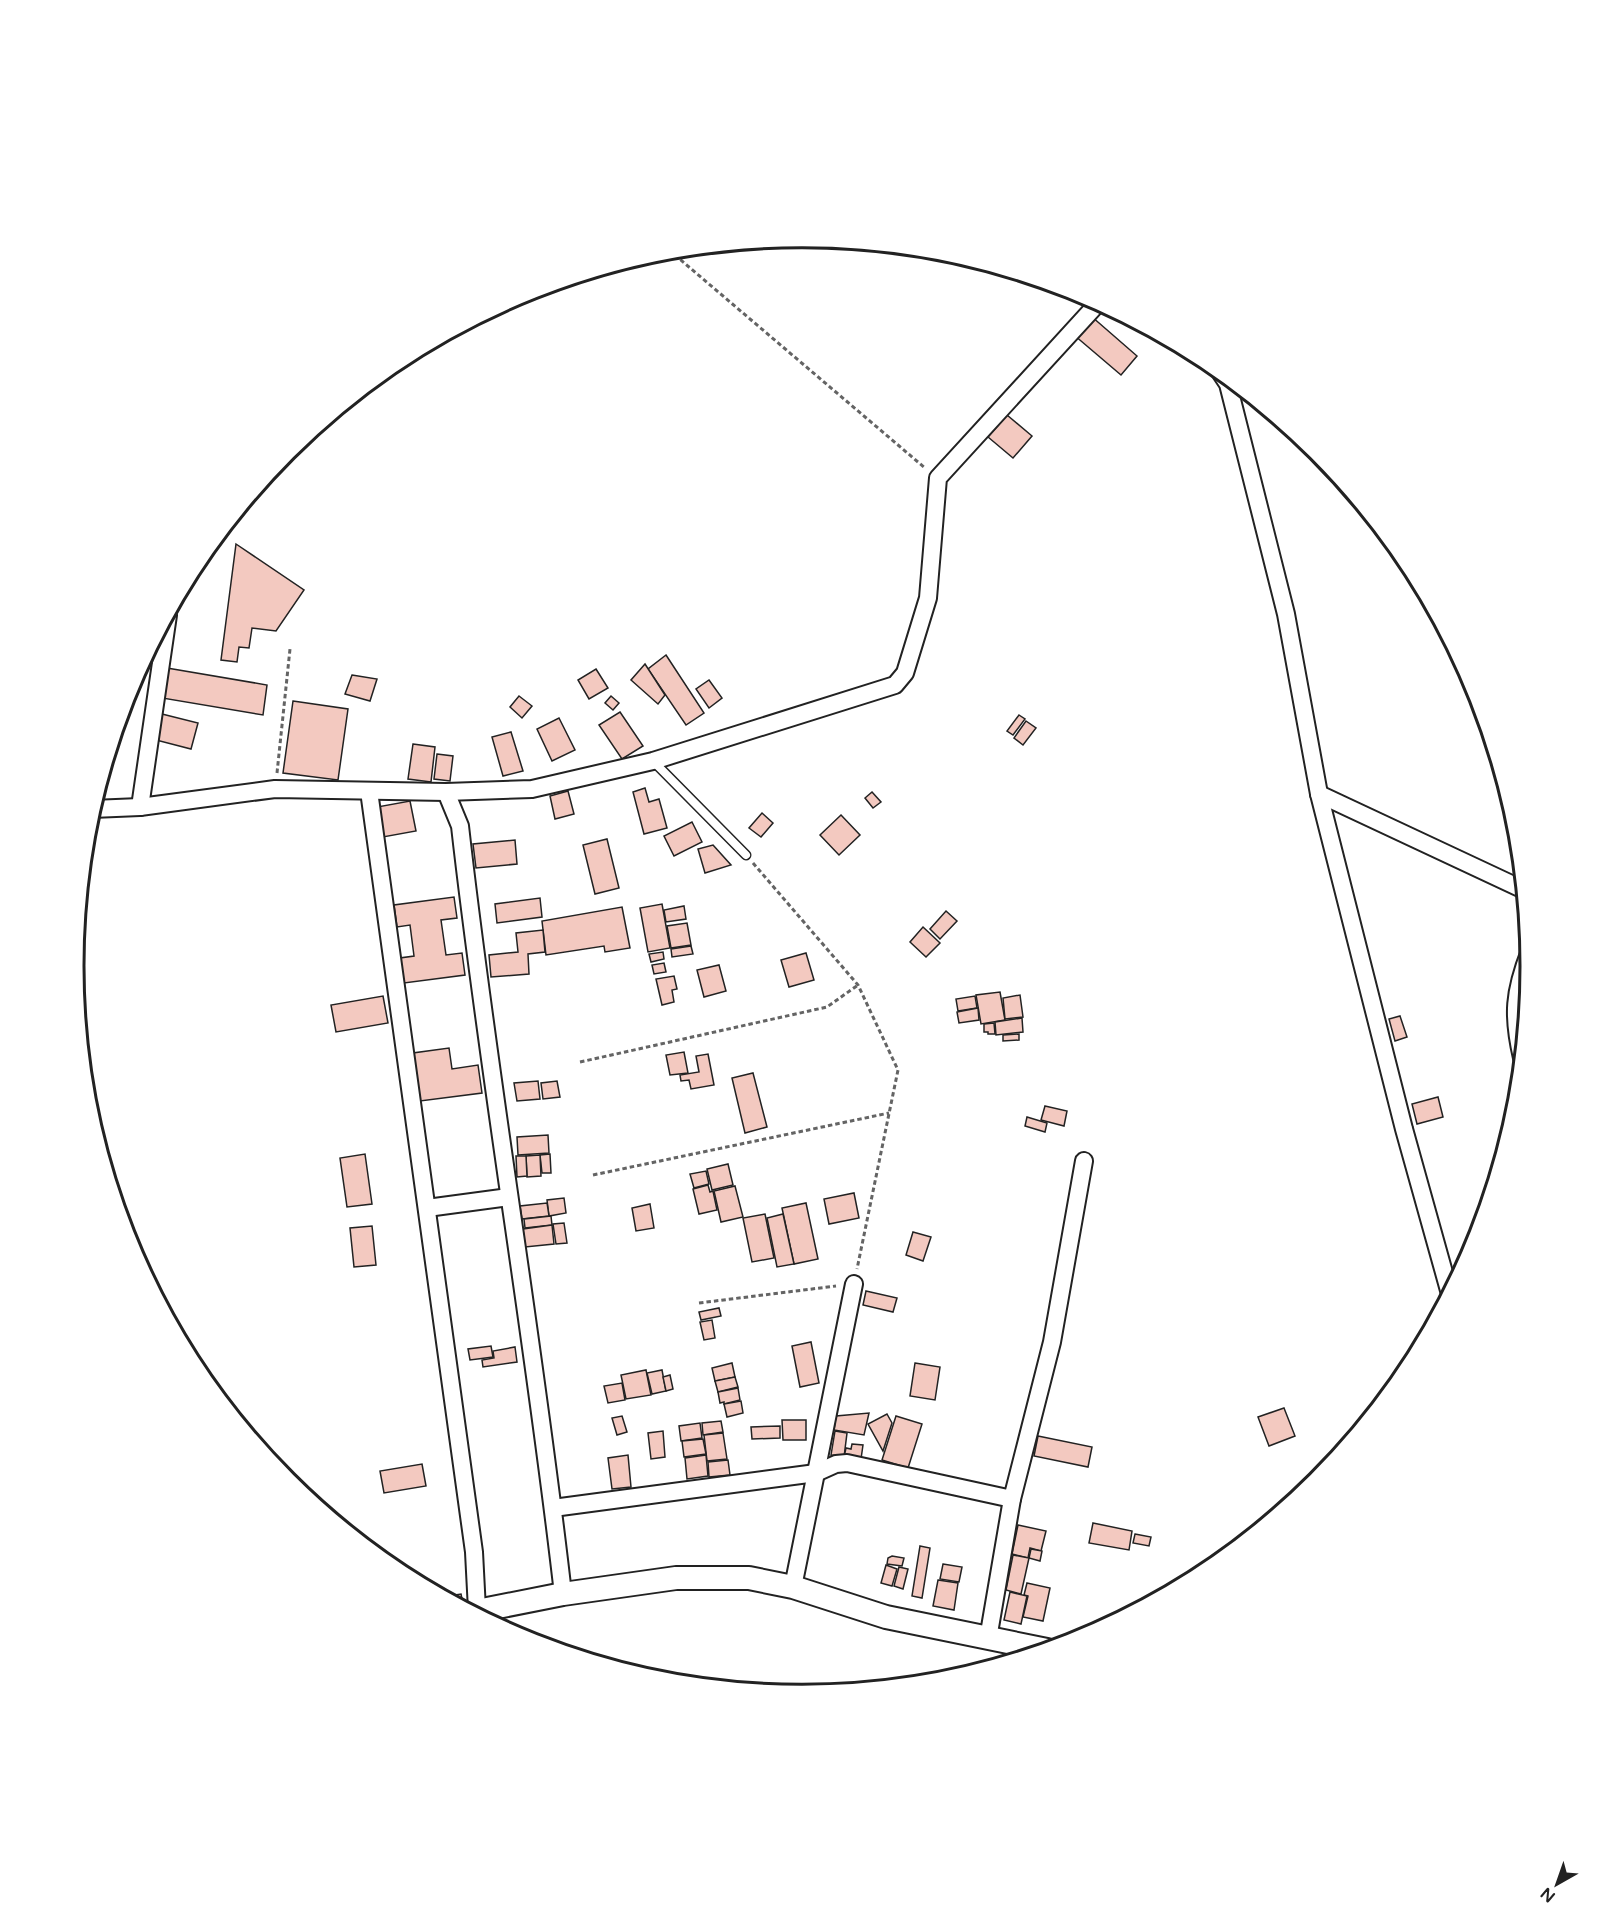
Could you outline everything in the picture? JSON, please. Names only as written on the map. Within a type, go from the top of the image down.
[{"type":"street","points":[[102,809],[140,807],[275,789],[446,792],[532,789],[653,761],[895,685],[905,673],[927,598],[938,478],[1092,309]]},
{"type":"street","points":[[1228,387],[1286,614],[1319,794],[1404,1129],[1447,1284]]},
{"type":"street","points":[[140,807],[165,635]]},
{"type":"street","points":[[369,791],[474,1552],[474,1604]]},
{"type":"street","points":[[446,792],[460,826],[492,1082],[553,1508],[563,1594]]},
{"type":"street","points":[[1319,794],[1516,886]]},
{"type":"street","points":[[1518,1030],[1515,1014],[1521,976]]},
{"type":"street","points":[[988,1639],[1012,1499],[1052,1342],[1084,1161]]},
{"type":"street","points":[[427,1208],[509,1197]]},
{"type":"street","points":[[792,1587],[855,1284]]},
{"type":"street","points":[[553,1508],[816,1473],[836,1464],[847,1463],[1012,1499]]},
{"type":"street","points":[[483,1609],[563,1594],[676,1578],[748,1578],[792,1587],[886,1617],[1030,1647]]},
{"type":"lane","points":[[653,761],[746,855]]},
{"type":"path","points":[[679,258],[938,478]]},
{"type":"path","points":[[275,789],[290,648]]},
{"type":"path","points":[[699,1304],[855,1284],[898,1070],[858,985],[746,855]]},
{"type":"path","points":[[580,1062],[827,1007],[858,985]]},
{"type":"path","points":[[593,1175],[889,1113]]},
{"type":"building","points":[[1091,316],[1137,356],[1121,375],[1074,335]]},
{"type":"building","points":[[1007,415],[1032,436],[1013,458],[988,437]]},
{"type":"building","points":[[236,544],[304,590],[276,631],[252,628],[249,648],[239,647],[237,662],[221,660]]},
{"type":"building","points":[[666,655],[704,713],[686,725],[648,669]]},
{"type":"building","points":[[645,664],[665,695],[658,704],[631,680]]},
{"type":"building","points":[[167,668],[267,685],[263,715],[162,698]]},
{"type":"building","points":[[596,669],[608,688],[589,699],[578,680]]},
{"type":"building","points":[[352,675],[377,679],[370,701],[345,694]]},
{"type":"building","points":[[709,680],[722,698],[709,708],[696,689]]},
{"type":"building","points":[[519,696],[532,706],[522,718],[510,707]]},
{"type":"building","points":[[611,696],[619,703],[613,710],[605,703]]},
{"type":"building","points":[[293,701],[348,709],[338,780],[283,773]]},
{"type":"building","points":[[620,712],[643,746],[622,759],[599,725]]},
{"type":"building","points":[[162,714],[198,723],[191,749],[156,740]]},
{"type":"building","points":[[1019,715],[1025,719],[1013,735],[1007,731]]},
{"type":"building","points":[[559,718],[575,750],[552,761],[537,729]]},
{"type":"building","points":[[1026,721],[1036,728],[1023,745],[1014,738]]},
{"type":"building","points":[[511,732],[523,771],[503,776],[492,737]]},
{"type":"building","points":[[413,744],[435,747],[431,782],[408,779]]},
{"type":"building","points":[[437,754],[453,756],[450,781],[434,779]]},
{"type":"building","points":[[645,788],[649,802],[659,799],[667,828],[644,834],[633,792]]},
{"type":"building","points":[[568,791],[574,814],[555,819],[550,796]]},
{"type":"building","points":[[872,792],[881,802],[873,808],[865,798]]},
{"type":"building","points":[[410,801],[416,831],[383,837],[377,807]]},
{"type":"building","points":[[762,813],[773,823],[761,837],[749,828]]},
{"type":"building","points":[[841,815],[860,835],[839,855],[820,835]]},
{"type":"building","points":[[692,822],[702,842],[674,856],[664,836]]},
{"type":"building","points":[[607,839],[619,888],[595,894],[583,845]]},
{"type":"building","points":[[515,840],[517,864],[476,868],[473,844]]},
{"type":"building","points":[[713,845],[731,865],[705,873],[698,849]]},
{"type":"building","points":[[454,897],[457,918],[441,920],[446,955],[462,953],[465,975],[404,983],[400,958],[414,956],[410,925],[397,927],[394,905]]},
{"type":"building","points":[[540,898],[542,917],[497,923],[495,904]]},
{"type":"building","points":[[662,904],[670,948],[648,952],[640,908]]},
{"type":"building","points":[[684,906],[686,919],[666,922],[664,910]]},
{"type":"building","points":[[622,907],[630,948],[605,952],[604,946],[546,955],[542,921]]},
{"type":"building","points":[[946,911],[957,921],[940,939],[930,929]]},
{"type":"building","points":[[687,923],[691,945],[671,948],[667,926]]},
{"type":"building","points":[[923,927],[940,943],[926,957],[910,942]]},
{"type":"building","points":[[543,930],[545,952],[528,954],[529,974],[491,977],[489,955],[518,952],[516,933]]},
{"type":"building","points":[[691,946],[693,954],[672,957],[671,949]]},
{"type":"building","points":[[663,952],[664,959],[651,962],[649,954]]},
{"type":"building","points":[[806,953],[814,980],[789,987],[781,960]]},
{"type":"building","points":[[664,963],[666,972],[654,974],[652,965]]},
{"type":"building","points":[[719,965],[726,991],[704,997],[697,970]]},
{"type":"building","points":[[674,976],[677,989],[672,990],[674,1002],[662,1005],[656,979]]},
{"type":"building","points":[[1000,992],[1005,1020],[981,1024],[976,995]]},
{"type":"building","points":[[1020,995],[1023,1017],[1005,1019],[1003,998]]},
{"type":"building","points":[[383,996],[388,1023],[336,1032],[331,1005]]},
{"type":"building","points":[[975,996],[977,1008],[958,1011],[956,999]]},
{"type":"building","points":[[978,1008],[979,1020],[959,1023],[957,1012]]},
{"type":"building","points":[[1400,1016],[1407,1037],[1395,1041],[1389,1019]]},
{"type":"building","points":[[1022,1018],[1023,1032],[996,1035],[995,1022]]},
{"type":"building","points":[[994,1023],[995,1034],[984,1032],[984,1024]]},
{"type":"building","points":[[1019,1034],[1019,1040],[1003,1041],[1003,1035]]},
{"type":"building","points":[[449,1048],[452,1069],[478,1065],[482,1093],[420,1101],[413,1053]]},
{"type":"building","points":[[684,1052],[688,1073],[670,1075],[666,1055]]},
{"type":"building","points":[[708,1054],[714,1085],[691,1089],[689,1080],[681,1081],[680,1075],[699,1072],[696,1056]]},
{"type":"building","points":[[753,1073],[767,1127],[745,1133],[732,1078]]},
{"type":"building","points":[[538,1081],[540,1099],[517,1101],[514,1083]]},
{"type":"building","points":[[557,1081],[560,1097],[543,1099],[541,1083]]},
{"type":"building","points":[[1438,1097],[1443,1117],[1417,1124],[1412,1104]]},
{"type":"building","points":[[1045,1106],[1067,1111],[1064,1126],[1041,1120]]},
{"type":"building","points":[[1027,1117],[1047,1123],[1045,1132],[1025,1126]]},
{"type":"building","points":[[548,1135],[549,1153],[518,1155],[517,1137]]},
{"type":"building","points":[[365,1154],[372,1204],[347,1207],[340,1158]]},
{"type":"building","points":[[550,1154],[551,1173],[542,1173],[540,1155]]},
{"type":"building","points":[[540,1155],[541,1176],[527,1177],[526,1156]]},
{"type":"building","points":[[516,1156],[526,1156],[527,1176],[517,1177]]},
{"type":"building","points":[[728,1164],[733,1185],[712,1190],[707,1169]]},
{"type":"building","points":[[706,1171],[709,1184],[694,1188],[690,1174]]},
{"type":"building","points":[[708,1185],[710,1192],[713,1191],[717,1210],[699,1214],[693,1189]]},
{"type":"building","points":[[735,1186],[743,1217],[721,1222],[714,1191]]},
{"type":"building","points":[[854,1193],[859,1218],[829,1224],[824,1199]]},
{"type":"building","points":[[564,1198],[566,1213],[549,1216],[547,1200]]},
{"type":"building","points":[[547,1203],[549,1216],[522,1219],[520,1206]]},
{"type":"building","points":[[806,1203],[818,1259],[794,1264],[782,1208]]},
{"type":"building","points":[[650,1204],[654,1228],[636,1231],[632,1208]]},
{"type":"building","points":[[765,1214],[774,1258],[752,1262],[743,1218]]},
{"type":"building","points":[[783,1214],[794,1264],[777,1267],[767,1218]]},
{"type":"building","points":[[551,1216],[552,1225],[525,1228],[524,1219]]},
{"type":"building","points":[[564,1223],[567,1243],[556,1244],[553,1224]]},
{"type":"building","points":[[552,1225],[554,1244],[525,1247],[523,1229]]},
{"type":"building","points":[[372,1226],[376,1265],[354,1267],[350,1228]]},
{"type":"building","points":[[913,1232],[931,1237],[923,1261],[906,1255]]},
{"type":"building","points":[[866,1291],[897,1298],[893,1312],[863,1305]]},
{"type":"building","points":[[719,1308],[721,1316],[701,1320],[699,1312]]},
{"type":"building","points":[[712,1320],[715,1338],[704,1340],[700,1322]]},
{"type":"building","points":[[811,1342],[819,1383],[800,1387],[792,1346]]},
{"type":"building","points":[[491,1346],[493,1357],[470,1360],[468,1349]]},
{"type":"building","points":[[515,1347],[517,1362],[483,1367],[482,1360],[494,1358],[493,1351]]},
{"type":"building","points":[[732,1363],[735,1377],[715,1381],[712,1368]]},
{"type":"building","points":[[915,1363],[940,1367],[935,1400],[910,1396]]},
{"type":"building","points":[[646,1370],[651,1395],[626,1399],[621,1375]]},
{"type":"building","points":[[662,1370],[666,1391],[652,1394],[647,1373]]},
{"type":"building","points":[[670,1375],[673,1389],[666,1391],[663,1377]]},
{"type":"building","points":[[735,1377],[738,1387],[718,1392],[715,1381]]},
{"type":"building","points":[[622,1383],[625,1400],[608,1403],[604,1386]]},
{"type":"building","points":[[738,1388],[740,1400],[720,1403],[718,1392]]},
{"type":"building","points":[[741,1401],[743,1413],[727,1417],[724,1404]]},
{"type":"building","points":[[1284,1408],[1295,1436],[1269,1446],[1258,1417]]},
{"type":"building","points":[[869,1413],[864,1435],[834,1430],[836,1416]]},
{"type":"building","points":[[887,1414],[892,1423],[883,1451],[868,1424]]},
{"type":"building","points":[[622,1416],[627,1432],[617,1435],[612,1418]]},
{"type":"building","points":[[896,1416],[922,1424],[908,1468],[882,1460]]},
{"type":"building","points":[[782,1420],[806,1420],[806,1440],[783,1440]]},
{"type":"building","points":[[721,1421],[723,1432],[703,1435],[702,1423]]},
{"type":"building","points":[[700,1423],[702,1438],[681,1441],[679,1426]]},
{"type":"building","points":[[780,1426],[780,1438],[752,1439],[751,1427]]},
{"type":"building","points":[[663,1431],[665,1457],[651,1459],[648,1433]]},
{"type":"building","points":[[835,1431],[847,1433],[844,1457],[831,1455]]},
{"type":"building","points":[[723,1433],[727,1459],[707,1461],[704,1435]]},
{"type":"building","points":[[1038,1436],[1092,1447],[1088,1467],[1034,1456]]},
{"type":"building","points":[[703,1439],[706,1454],[684,1457],[682,1441]]},
{"type":"building","points":[[852,1444],[863,1445],[861,1459],[844,1457],[846,1448],[851,1449]]},
{"type":"building","points":[[628,1455],[631,1487],[612,1489],[608,1458]]},
{"type":"building","points":[[706,1455],[708,1476],[687,1479],[685,1458]]},
{"type":"building","points":[[728,1460],[730,1475],[709,1477],[708,1462]]},
{"type":"building","points":[[422,1464],[426,1486],[384,1493],[380,1471]]},
{"type":"building","points":[[1093,1523],[1132,1531],[1129,1550],[1089,1543]]},
{"type":"building","points":[[1018,1525],[1046,1531],[1041,1551],[1030,1548],[1028,1558],[1012,1554]]},
{"type":"building","points":[[1135,1534],[1151,1537],[1149,1546],[1133,1543]]},
{"type":"building","points":[[920,1546],[930,1548],[922,1598],[912,1596]]},
{"type":"building","points":[[1031,1549],[1042,1551],[1040,1561],[1029,1558]]},
{"type":"building","points":[[1013,1555],[1029,1558],[1021,1594],[1006,1590]]},
{"type":"building","points":[[892,1556],[904,1558],[902,1566],[887,1564],[888,1558]]},
{"type":"building","points":[[943,1564],[962,1567],[959,1582],[940,1579]]},
{"type":"building","points":[[886,1565],[897,1569],[892,1586],[881,1583]]},
{"type":"building","points":[[899,1567],[908,1569],[903,1589],[894,1586]]},
{"type":"building","points":[[938,1580],[958,1583],[954,1610],[933,1606]]},
{"type":"building","points":[[1027,1583],[1050,1588],[1043,1621],[1023,1617],[1028,1596],[1024,1595]]},
{"type":"building","points":[[1010,1592],[1027,1596],[1021,1624],[1004,1620]]}]
